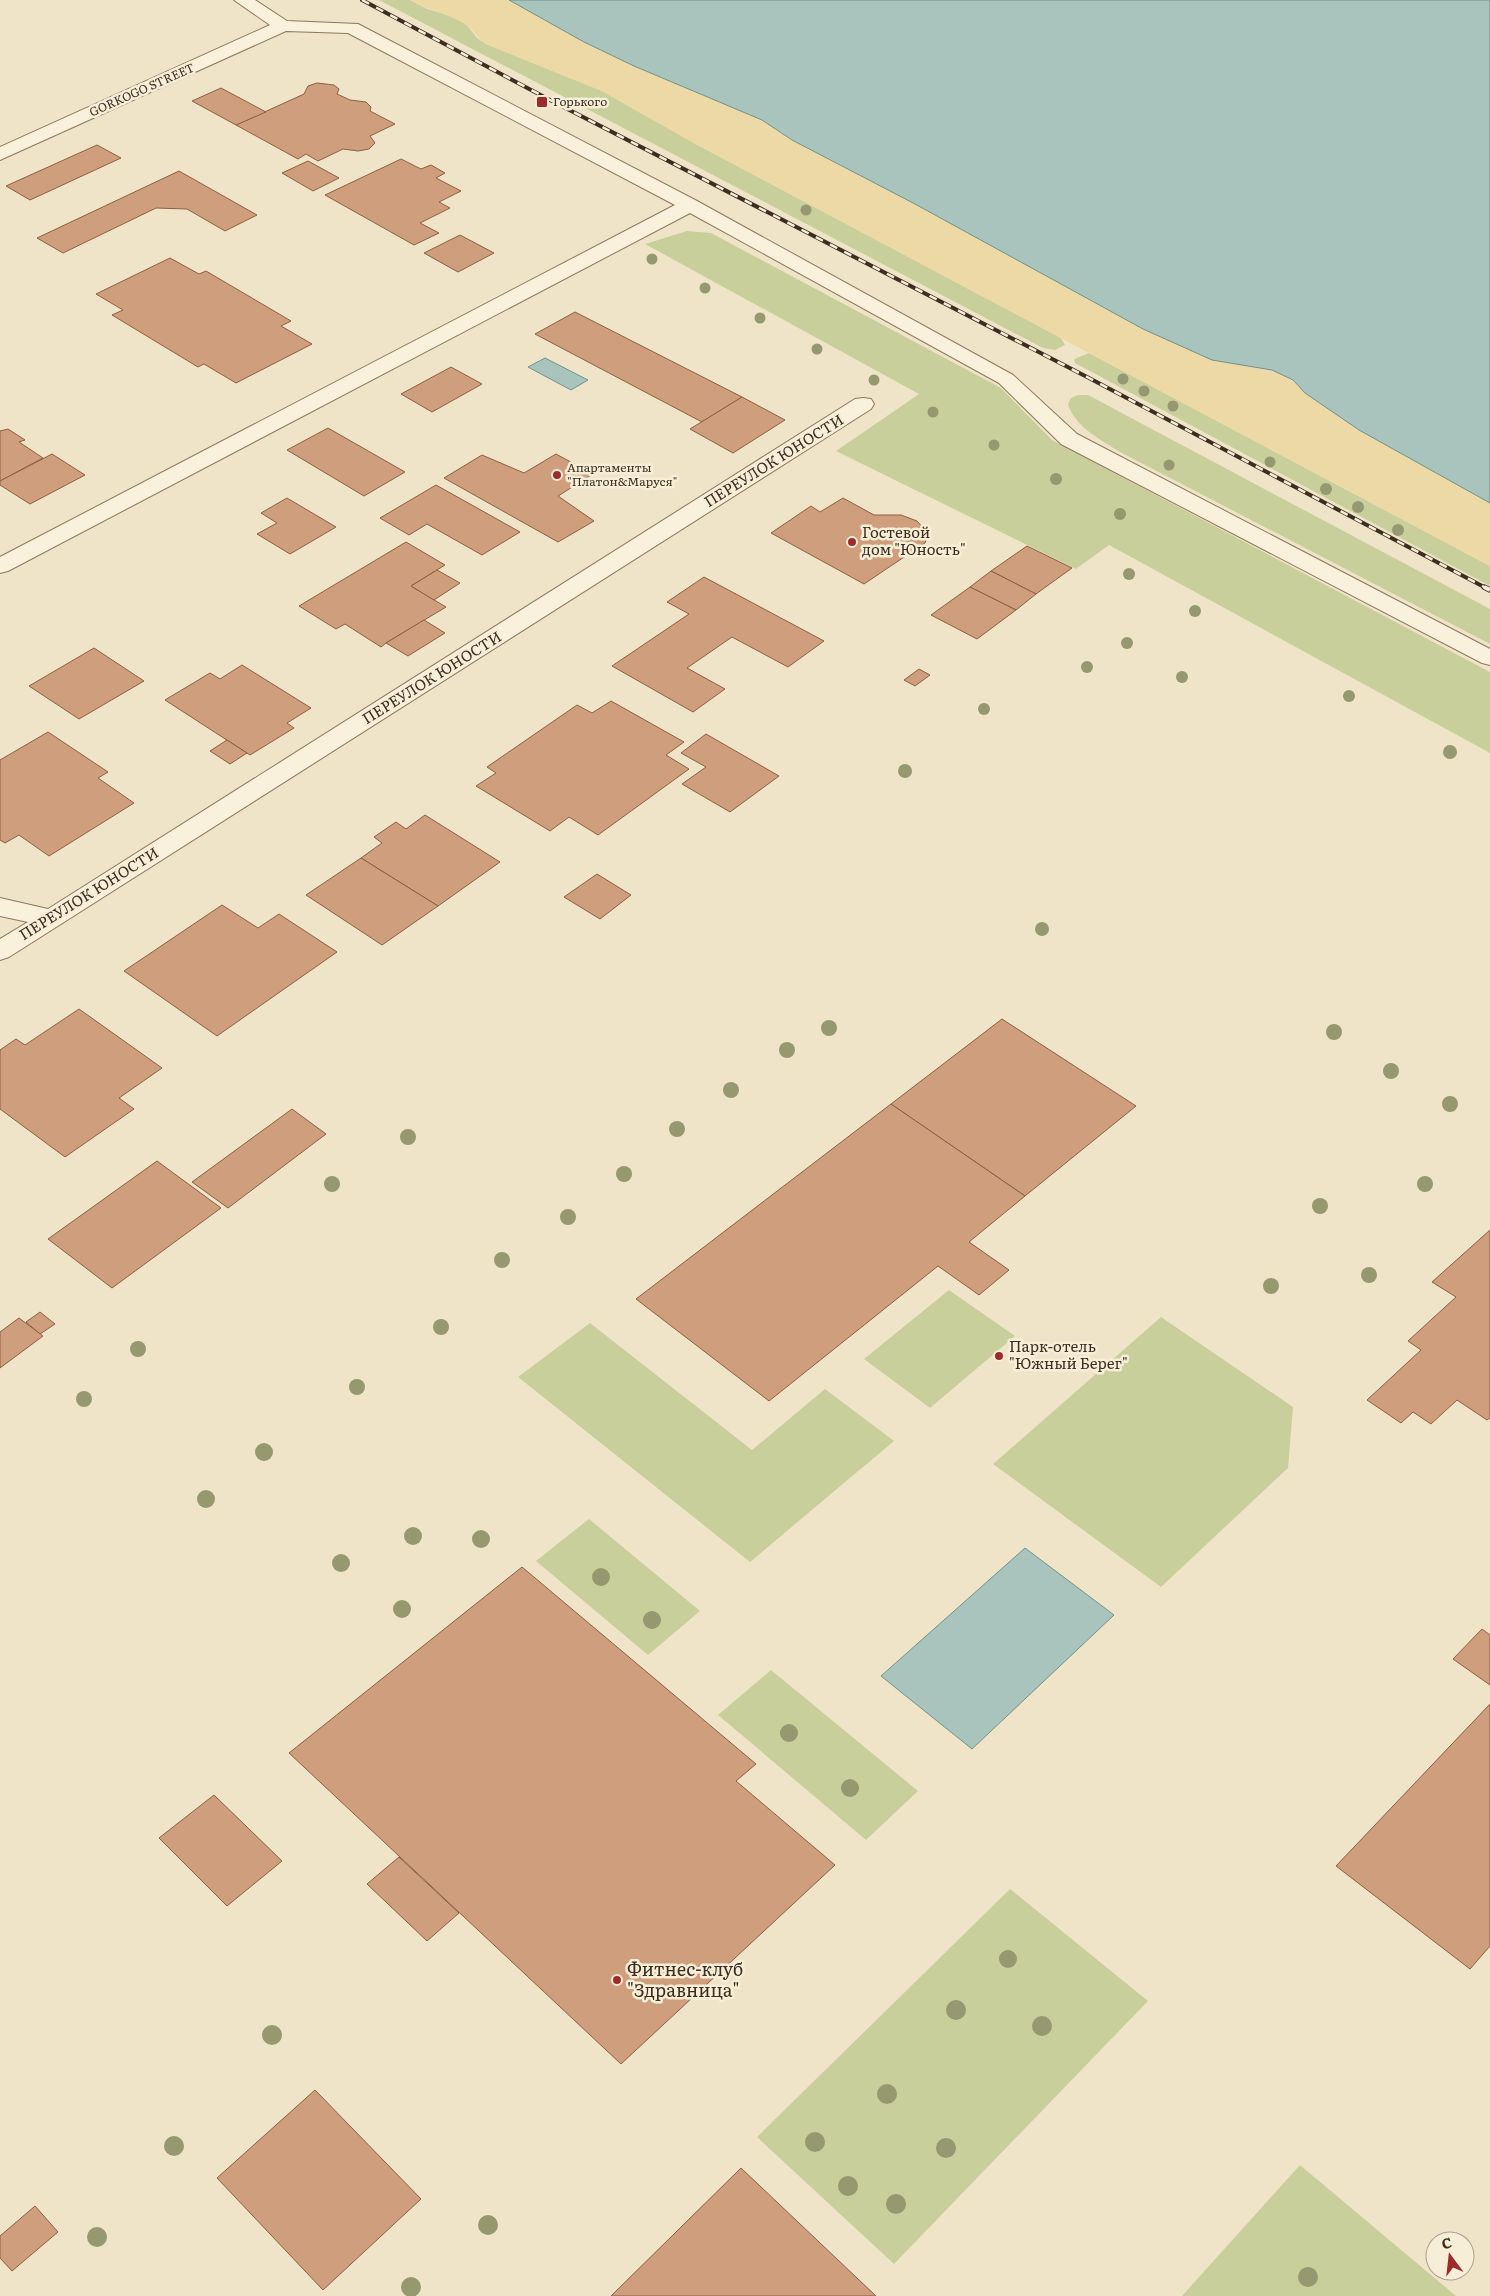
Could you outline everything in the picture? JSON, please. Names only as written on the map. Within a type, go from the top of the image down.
[{"type":"street","points":[[243,0],[284,26],[352,28],[690,205],[1006,379],[1069,439],[1490,658]]},
{"type":"street","name":"GORKOGO STREET","points":[[0,154],[284,26]]},
{"type":"street","points":[[0,566],[690,205]]},
{"type":"street","name":"ПЕРЕУЛОК ЮНОСТИ","points":[[0,951],[863,404]]},
{"type":"street","points":[[0,907],[52,918]]},
{"type":"green space","points":[[379,0],[410,0],[427,9],[449,15],[466,24],[477,38],[486,44],[602,91],[692,142],[1061,338],[1065,345],[1055,350],[1043,348]]},
{"type":"green space","points":[[687,231],[711,233],[1001,388],[1052,440],[1490,672],[1490,753],[1109,545],[1076,569],[836,451],[919,394],[645,244]]},
{"type":"green space","points":[[1089,353],[1490,566],[1490,586],[1075,363],[1074,359]]},
{"type":"green space","points":[[1078,395],[1088,395],[1490,609],[1490,644],[1120,452],[1097,438],[1076,420],[1068,404],[1071,398]]},
{"type":"green space","points":[[949,1290],[1015,1336],[930,1408],[864,1359]]},
{"type":"green space","points":[[1161,1317],[1293,1407],[1288,1468],[1161,1587],[993,1464]]},
{"type":"green space","points":[[590,1323],[752,1450],[825,1389],[894,1441],[750,1562],[518,1377]]},
{"type":"green space","points":[[589,1519],[700,1611],[648,1655],[536,1561]]},
{"type":"green space","points":[[771,1670],[918,1791],[866,1840],[718,1715]]},
{"type":"green space","points":[[1010,1889],[1148,2001],[894,2264],[757,2137]]},
{"type":"green space","points":[[1300,2165],[1425,2270],[1425,2281],[1438,2281],[1456,2296],[1182,2296]]},
{"type":"sand","points":[[410,0],[509,0],[584,42],[634,66],[762,120],[792,140],[915,204],[1247,365],[1279,373],[1292,381],[1305,393],[1490,503],[1490,566],[692,142],[602,91],[486,44],[463,23]]},
{"type":"water","points":[[509,0],[1490,0],[1490,503],[1359,430],[1305,393],[1293,380],[1272,370],[1212,360],[1143,329],[915,204],[792,140],[762,120],[634,66],[584,42]]},
{"type":"water","points":[[545,358],[588,380],[571,390],[528,367]]},
{"type":"water","points":[[1025,1548],[1114,1615],[972,1749],[881,1676]]},
{"type":"building","points":[[317,83],[334,85],[339,89],[337,94],[350,100],[366,102],[371,107],[370,111],[395,124],[370,136],[375,143],[369,149],[358,151],[343,149],[318,161],[306,154],[298,159],[236,125],[304,94],[308,86]]},
{"type":"building","points":[[221,88],[266,112],[236,125],[192,101]]},
{"type":"building","points":[[97,145],[121,158],[30,200],[6,186]]},
{"type":"building","points":[[401,159],[421,169],[431,165],[445,173],[436,178],[461,191],[439,202],[450,208],[420,223],[439,233],[414,245],[325,195]]},
{"type":"building","points":[[308,161],[339,178],[313,191],[282,173]]},
{"type":"building","points":[[179,171],[257,215],[225,231],[187,209],[156,208],[63,253],[37,238]]},
{"type":"building","points":[[460,235],[494,253],[458,272],[424,253]]},
{"type":"building","points":[[170,258],[199,274],[206,271],[291,321],[281,326],[312,344],[236,383],[204,364],[198,367],[112,315],[123,310],[96,294]]},
{"type":"building","points":[[575,312],[742,397],[702,422],[535,334]]},
{"type":"building","points":[[451,367],[482,384],[432,412],[401,394]]},
{"type":"building","points":[[742,397],[785,420],[733,453],[690,429]]},
{"type":"building","points":[[328,428],[405,472],[364,496],[287,450]]},
{"type":"building","points":[[8,429],[25,440],[19,442],[43,458],[0,481],[0,431]]},
{"type":"building","points":[[52,454],[85,475],[30,504],[0,485],[0,481]]},
{"type":"building","points":[[556,454],[593,474],[558,496],[594,521],[558,542],[444,478],[482,455],[524,473]]},
{"type":"building","points":[[436,485],[520,532],[482,555],[427,524],[409,535],[380,518]]},
{"type":"building","points":[[287,498],[336,527],[290,554],[257,534],[277,523],[261,513]]},
{"type":"building","points":[[843,498],[874,515],[901,515],[917,521],[925,530],[927,537],[925,543],[864,584],[771,533],[811,506],[820,512]]},
{"type":"building","points":[[406,542],[445,565],[411,586],[446,607],[381,647],[345,624],[336,629],[299,606]]},
{"type":"building","points":[[1027,546],[1072,568],[1036,594],[991,571]]},
{"type":"building","points":[[437,570],[460,583],[434,600],[411,586]]},
{"type":"building","points":[[991,571],[1036,594],[1016,610],[970,587]]},
{"type":"building","points":[[704,577],[824,641],[788,667],[732,637],[687,668],[725,689],[693,712],[612,666],[689,614],[667,602]]},
{"type":"building","points":[[970,587],[1016,610],[977,639],[931,615]]},
{"type":"building","points":[[424,620],[445,633],[408,656],[386,643]]},
{"type":"building","points":[[94,648],[144,681],[79,719],[29,686]]},
{"type":"building","points":[[242,665],[311,708],[287,723],[294,728],[250,755],[165,700],[210,673],[220,679]]},
{"type":"building","points":[[919,669],[930,675],[915,686],[904,680]]},
{"type":"building","points":[[611,701],[684,742],[666,755],[689,769],[598,835],[569,817],[550,831],[476,786],[496,773],[487,767],[577,705],[592,713]]},
{"type":"building","points":[[48,732],[108,772],[98,778],[134,803],[49,856],[19,835],[5,843],[0,840],[0,760]]},
{"type":"building","points":[[706,734],[779,776],[730,812],[682,784],[706,767],[681,753]]},
{"type":"building","points":[[227,740],[247,753],[230,764],[210,751]]},
{"type":"building","points":[[425,815],[500,862],[438,906],[361,858],[382,843],[374,837],[396,822],[406,829]]},
{"type":"building","points":[[361,858],[438,906],[382,945],[306,895]]},
{"type":"building","points":[[597,874],[631,895],[600,919],[564,897]]},
{"type":"building","points":[[222,905],[258,928],[279,914],[337,952],[217,1036],[124,971]]},
{"type":"building","points":[[79,1009],[162,1068],[119,1098],[134,1109],[65,1157],[0,1109],[0,1050],[16,1039],[25,1045]]},
{"type":"building","points":[[1002,1019],[1136,1106],[1025,1196],[891,1104]]},
{"type":"building","points":[[891,1104],[1025,1196],[969,1242],[1009,1270],[979,1295],[938,1266],[769,1401],[636,1299]]},
{"type":"building","points":[[292,1109],[326,1134],[228,1208],[192,1182]]},
{"type":"building","points":[[157,1161],[221,1208],[112,1288],[48,1239]]},
{"type":"building","points":[[1490,1230],[1490,1418],[1487,1420],[1457,1400],[1431,1424],[1413,1412],[1401,1423],[1367,1400],[1421,1350],[1408,1341],[1456,1297],[1432,1282]]},
{"type":"building","points":[[40,1312],[55,1324],[40,1334],[26,1322]]},
{"type":"building","points":[[19,1318],[43,1336],[0,1368],[0,1332]]},
{"type":"building","points":[[522,1567],[756,1764],[736,1781],[835,1865],[621,2064],[289,1753]]},
{"type":"building","points":[[1482,1629],[1490,1635],[1490,1685],[1453,1659]]},
{"type":"building","points":[[1490,1704],[1490,1946],[1470,1969],[1336,1866]]},
{"type":"building","points":[[214,1795],[282,1861],[227,1906],[159,1838]]},
{"type":"building","points":[[399,1857],[459,1913],[427,1941],[367,1884]]},
{"type":"building","points":[[315,2090],[421,2199],[323,2290],[217,2178]]},
{"type":"building","points":[[741,2168],[876,2296],[611,2296]]},
{"type":"building","points":[[35,2206],[58,2232],[12,2271],[0,2258],[0,2236]]},
{"type":"railway","points":[[362,0],[550,100],[1089,378],[1486,588]]},
{"type":"railway","points":[[1486,588],[1490,590]]},
{"type":"place","name":"Горького","points":[[542,102]]},
{"type":"place","name":"Апартаменты \"Платон&Маруся\"","points":[[557,475]]},
{"type":"place","name":"Гостевой дом \"Юность\"","points":[[852,542]]},
{"type":"place","name":"Парк-отель \"Южный Берег\"","points":[[999,1356]]},
{"type":"place","name":"Фитнес-клуб \"Здравница\"","points":[[617,1980]]}]
